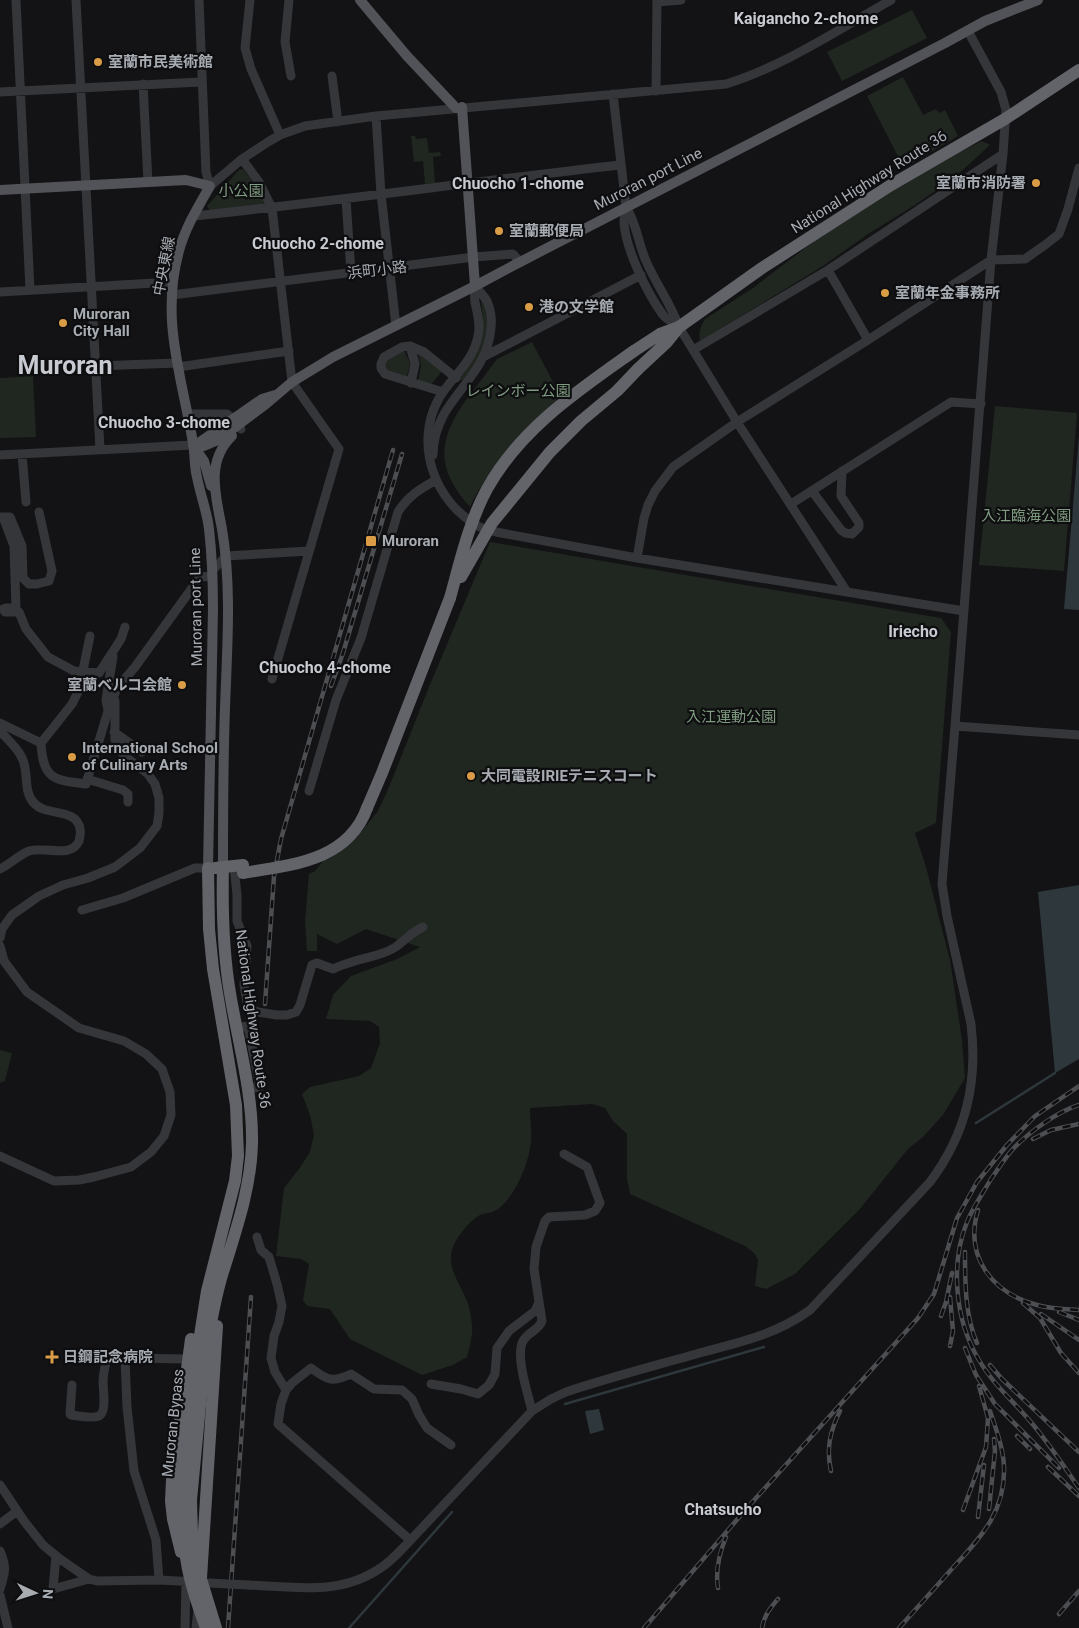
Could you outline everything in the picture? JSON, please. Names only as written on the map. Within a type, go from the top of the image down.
[{"type":"highway","name":"National Highway Route 36","points":[[222,1274],[244,1200],[252,1142],[247,1089],[229,991],[223,935],[233,870],[295,865],[323,856],[343,842],[363,819],[450,598],[475,517],[488,488],[500,469],[532,430],[585,384],[660,334],[679,327],[762,268],[891,184],[1005,119],[1079,70]]},
{"type":"highway","name":"National Highway Route 36","points":[[450,598],[492,523],[550,452],[581,421],[617,391],[667,342],[679,327]]},
{"type":"highway","name":"National Highway Route 36","points":[[208,868],[208,929],[236,1105],[238,1132],[235,1181],[224,1222]]},
{"type":"highway","points":[[208,868],[233,870]]},
{"type":"highway","points":[[186,1582],[181,1550],[173,1519],[171,1501],[172,1480],[187,1359],[199,1299],[205,1274],[224,1222]]},
{"type":"highway","name":"Muroran Bypass","points":[[216,1628],[197,1566],[192,1534],[191,1500],[200,1404],[207,1291],[224,1222]]},
{"type":"highway","points":[[205,1582],[217,1326],[222,1274]]},
{"type":"highway","name":"Muroran Bypass","points":[[206,1628],[188,1570],[184,1548],[181,1515],[182,1489],[185,1450],[204,1339],[222,1274]]},
{"type":"main road","points":[[359,0],[406,56],[459,108],[468,183],[475,286]]},
{"type":"main road","name":"Muroran port Line","points":[[208,868],[214,609],[213,573],[209,527],[197,476],[193,445],[268,408],[276,395],[292,382],[333,357],[475,286],[985,21],[1038,0]]},
{"type":"main road","points":[[0,190],[186,180],[210,186]]},
{"type":"main road","name":"中央東線","points":[[193,445],[171,324],[172,282],[178,251],[186,230],[210,186]]},
{"type":"main road","name":"Muroran port Line","points":[[233,870],[224,746],[228,599],[226,556],[215,490],[214,470],[220,451],[231,437],[237,424]]},
{"type":"main road","points":[[193,445],[204,461],[210,486],[215,490]]},
{"type":"street","points":[[16,0],[30,290]]},
{"type":"street","points":[[76,0],[100,449]]},
{"type":"street","points":[[199,0],[206,172],[210,186],[242,159],[280,135],[305,126],[376,116],[726,84],[785,60],[891,0]]},
{"type":"street","points":[[250,0],[245,48],[251,69],[280,135]]},
{"type":"street","points":[[289,0],[285,42],[292,76]]},
{"type":"street","points":[[656,90],[657,1],[681,0]]},
{"type":"street","points":[[0,1484],[43,1545],[89,1579],[97,1581],[159,1580],[307,1588],[331,1588],[350,1583],[384,1566],[532,1411],[551,1399],[566,1392],[744,1341],[794,1322],[810,1310],[884,1232],[930,1182],[945,1160],[955,1142],[967,1109],[973,1062],[971,1024],[947,916],[942,884],[991,260],[1006,110],[1001,92],[968,31]]},
{"type":"street","points":[[332,76],[338,122]]},
{"type":"street","points":[[0,92],[201,82]]},
{"type":"street","points":[[143,84],[148,182]]},
{"type":"street","points":[[613,94],[626,207],[624,222],[628,241],[641,275],[664,316],[679,327]]},
{"type":"street","points":[[376,116],[388,269],[396,326]]},
{"type":"street","points":[[693,350],[828,270],[1003,154]]},
{"type":"street","points":[[242,159],[258,182],[272,208],[292,382],[339,449],[272,679]]},
{"type":"street","points":[[194,216],[620,165]]},
{"type":"street","points":[[637,558],[648,505],[655,491],[673,467],[737,422],[991,260],[1025,259],[1059,234],[1079,168]]},
{"type":"street","points":[[1073,190],[1079,182]]},
{"type":"street","points":[[346,198],[352,273]]},
{"type":"street","points":[[626,207],[633,218],[644,257],[655,281],[674,312],[679,327],[737,422],[847,592]]},
{"type":"street","name":"浜町小路","points":[[172,295],[474,257],[513,254],[520,262]]},
{"type":"street","points":[[828,270],[868,340]]},
{"type":"street","points":[[485,356],[641,275]]},
{"type":"street","points":[[0,292],[172,282]]},
{"type":"street","points":[[436,480],[433,448],[438,427],[448,409],[485,356],[490,334],[491,318],[486,299],[475,286]]},
{"type":"street","points":[[475,286],[479,336],[471,356],[456,378],[443,392],[434,410],[427,441],[430,465],[443,494],[457,511],[480,528],[637,558],[964,611]]},
{"type":"street","points":[[443,392],[385,374],[381,364],[387,354],[402,347],[410,346],[424,352],[456,378]]},
{"type":"street","points":[[410,346],[415,364],[411,383]]},
{"type":"street","points":[[96,366],[177,365],[289,351]]},
{"type":"street","points":[[791,504],[951,402],[981,404]]},
{"type":"street","points":[[187,414],[227,414],[237,424]]},
{"type":"street","points":[[0,455],[193,445]]},
{"type":"street","points":[[22,454],[26,502]]},
{"type":"street","points":[[812,491],[841,530],[845,534],[852,534],[859,527],[859,523],[840,493],[842,471]]},
{"type":"street","points":[[310,792],[336,700],[361,638],[398,512],[405,501],[417,490],[436,480]]},
{"type":"street","points":[[2,609],[16,608],[14,546],[2,517],[10,517],[22,546],[23,578],[29,584],[49,581],[52,571],[39,512]]},
{"type":"street","points":[[0,938],[2,929],[12,915],[39,896],[114,867],[140,848],[156,826],[159,813],[159,798],[155,784],[148,774],[123,755],[115,740],[117,688],[135,667],[200,577],[213,573],[226,556],[309,551]]},
{"type":"street","points":[[2,609],[5,612],[19,612],[26,629],[48,657],[74,671],[99,673],[121,640],[126,627]]},
{"type":"street","points":[[90,636],[79,690],[72,704],[41,743],[42,761],[49,774],[63,782],[86,784],[108,711],[116,694]]},
{"type":"street","points":[[108,711],[106,700],[113,653]]},
{"type":"street","points":[[0,723],[41,743]]},
{"type":"street","points":[[955,726],[1079,735]]},
{"type":"street","points":[[0,731],[22,757],[26,772],[26,786],[33,802],[44,810],[73,817],[81,831],[78,843],[70,849],[62,851],[38,849],[28,852],[0,869]]},
{"type":"street","points":[[114,732],[142,752]]},
{"type":"street","points":[[88,779],[123,790],[128,794],[126,799]]},
{"type":"street","points":[[82,910],[123,898],[195,868],[208,868]]},
{"type":"street","points":[[233,870],[237,895],[237,920],[247,946],[244,985],[247,1002],[252,1009],[258,1012],[287,1015],[296,1012],[300,1005],[312,965],[317,963],[333,969],[353,961],[381,954],[394,948],[412,932],[422,927]]},
{"type":"street","points":[[0,946],[4,962],[27,992],[80,1028],[124,1041],[146,1054],[162,1069],[170,1092],[170,1115],[164,1136],[151,1152],[131,1167],[79,1180],[54,1181],[0,1156]]},
{"type":"street","points":[[532,1411],[520,1360],[521,1346],[528,1334],[541,1326],[542,1321],[534,1269],[536,1247],[545,1221],[549,1217],[585,1215],[595,1211],[600,1203],[587,1167],[564,1154]]},
{"type":"street","points":[[257,1237],[261,1250],[269,1257],[278,1284],[282,1306],[274,1336],[271,1358],[275,1372],[286,1390]]},
{"type":"street","points":[[431,1384],[443,1385],[478,1394],[489,1385],[495,1374],[497,1348],[509,1331],[535,1312],[539,1302]]},
{"type":"street","points":[[72,1385],[69,1410],[71,1416],[98,1416],[103,1410],[102,1384],[107,1355],[125,1358],[187,1359]]},
{"type":"street","points":[[125,1358],[126,1407],[134,1471],[156,1540],[159,1580]]},
{"type":"street","points":[[410,1540],[278,1424],[281,1404],[286,1390],[311,1368],[322,1377],[340,1379],[351,1374],[374,1389],[402,1390],[412,1399],[427,1428],[452,1444]]},
{"type":"street","points":[[0,1524],[17,1510]]},
{"type":"street","points":[[0,1551],[4,1558],[6,1572],[0,1589]]},
{"type":"street","points":[[56,1556],[53,1589],[89,1579]]},
{"type":"street","points":[[185,1628],[186,1582]]},
{"type":"street","points":[[196,1628],[205,1582]]},
{"type":"street","points":[[0,1595],[6,1628]]},
{"type":"green space","points":[[912,10],[927,38],[842,81],[827,52]]},
{"type":"green space","points":[[903,77],[923,115],[936,109],[939,113],[945,110],[958,136],[904,168],[867,96]]},
{"type":"green space","points":[[411,136],[415,136],[416,139],[427,138],[429,153],[440,152],[441,156],[433,157],[435,183],[425,184],[423,161],[414,162]]},
{"type":"green space","points":[[982,141],[990,145],[955,177],[823,266],[700,341],[700,330],[705,319],[753,288],[813,242],[925,169]]},
{"type":"green space","name":"小公園","points":[[243,169],[261,192],[266,204],[210,210],[207,206],[239,170]]},
{"type":"green space","points":[[481,301],[483,301],[488,318],[488,328],[484,344],[473,367],[463,380],[460,380],[459,377],[483,334]]},
{"type":"green space","name":"レインボー公園","points":[[532,342],[561,397],[499,462],[478,491],[470,507],[458,493],[450,479],[446,466],[444,453],[451,426],[468,397],[472,396],[470,395],[497,359]]},
{"type":"green space","points":[[402,350],[405,352],[410,364],[407,377],[390,374],[385,367],[385,361]]},
{"type":"green space","points":[[419,353],[442,371],[430,386],[418,382],[421,365]]},
{"type":"green space","points":[[33,376],[36,437],[0,438],[0,378]]},
{"type":"green space","name":"入江臨海公園","points":[[995,406],[1077,413],[1064,571],[979,565]]},
{"type":"green space","name":"入江運動公園","points":[[490,542],[941,618],[951,632],[936,823],[915,833],[926,867],[950,960],[962,1040],[965,1078],[943,1115],[923,1137],[908,1149],[859,1210],[795,1274],[766,1289],[755,1286],[758,1260],[754,1253],[745,1246],[630,1194],[627,1179],[627,1134],[613,1121],[605,1108],[592,1104],[530,1108],[530,1150],[520,1179],[504,1204],[498,1209],[472,1220],[460,1234],[453,1247],[451,1264],[468,1304],[472,1324],[472,1335],[467,1357],[453,1365],[422,1375],[350,1339],[330,1309],[307,1306],[303,1300],[309,1264],[301,1259],[276,1256],[284,1188],[310,1152],[314,1135],[310,1115],[302,1094],[310,1087],[359,1076],[371,1068],[380,1043],[379,1027],[370,1021],[326,1019],[333,995],[351,976],[397,959],[420,947],[366,929],[337,944],[317,934],[317,951],[307,951],[305,922],[309,874],[315,871],[324,860],[354,841],[378,811]]},
{"type":"green space","points":[[0,1050],[12,1053],[5,1081],[0,1083]]},
{"type":"shaded area","points":[[1079,436],[1079,610],[1064,609]]},
{"type":"shaded area","points":[[1079,885],[1079,1059],[1055,1073],[1038,892]]},
{"type":"shaded area","points":[[599,1409],[604,1430],[590,1434],[585,1411]]},
{"type":"waterway","points":[[976,1123],[1055,1073]]},
{"type":"waterway","points":[[565,1404],[764,1347]]},
{"type":"waterway","points":[[349,1628],[452,1512]]},
{"type":"railway","points":[[265,1004],[274,876],[281,839],[393,450]]},
{"type":"railway","points":[[331,686],[343,653],[402,454]]},
{"type":"railway","points":[[644,1628],[747,1508],[918,1318],[934,1294],[957,1218],[977,1182],[1007,1145],[1035,1116],[1079,1086]]},
{"type":"railway","points":[[1079,1105],[1062,1112],[1035,1129],[1004,1160],[978,1200],[967,1222],[958,1256],[957,1274],[960,1310],[971,1345],[979,1360],[996,1384],[1043,1437],[1079,1488]]},
{"type":"railway","points":[[1033,1139],[1051,1130],[1079,1124]]},
{"type":"railway","points":[[978,1210],[975,1243],[985,1271],[995,1282],[1007,1292],[1037,1305],[1079,1310]]},
{"type":"railway","points":[[965,1252],[968,1310],[977,1343]]},
{"type":"railway","points":[[941,1316],[952,1273]]},
{"type":"railway","points":[[228,1628],[251,1297]]},
{"type":"railway","points":[[950,1297],[953,1331],[950,1346]]},
{"type":"railway","points":[[1023,1303],[1040,1318],[1061,1353],[1079,1373]]},
{"type":"railway","points":[[1059,1312],[1079,1320]]},
{"type":"railway","points":[[1041,1314],[1079,1340]]},
{"type":"railway","points":[[965,1348],[976,1375],[995,1404],[1059,1468]]},
{"type":"railway","points":[[990,1365],[1002,1379],[1079,1452]]},
{"type":"railway","points":[[963,1510],[986,1447],[988,1418],[979,1386]]},
{"type":"railway","points":[[831,1471],[830,1440],[840,1411]]},
{"type":"railway","points":[[899,1628],[971,1548],[989,1524],[995,1511],[1000,1498],[1004,1466],[1001,1445],[990,1411]]},
{"type":"railway","points":[[1017,1436],[1030,1449]]},
{"type":"railway","points":[[989,1509],[995,1451],[994,1439]]},
{"type":"railway","points":[[978,1517],[984,1465]]},
{"type":"railway","points":[[1048,1467],[1079,1496]]},
{"type":"railway","points":[[718,1588],[718,1562],[726,1537]]},
{"type":"railway","points":[[1059,1614],[1079,1591]]},
{"type":"railway","points":[[762,1628],[768,1612],[778,1599]]},
{"type":"place","name":"室蘭市民美術館","points":[[98,62]]},
{"type":"place","name":"室蘭市消防署","points":[[1036,183]]},
{"type":"place","name":"室蘭郵便局","points":[[499,231]]},
{"type":"place","name":"室蘭年金事務所","points":[[885,293]]},
{"type":"place","name":"港の文学館","points":[[529,307]]},
{"type":"place","name":"Muroran City Hall","points":[[63,323]]},
{"type":"place","name":"Muroran","points":[[371,541]]},
{"type":"place","name":"室蘭ベルコ会館","points":[[182,685]]},
{"type":"place","name":"International School of Culinary Arts","points":[[72,757]]},
{"type":"place","name":"大同電設IRIEテニスコート","points":[[471,776]]},
{"type":"place","name":"日鋼記念病院","points":[[52,1357]]},
{"type":"district","name":"Kaigancho 2-chome","points":[[806,18]]},
{"type":"district","name":"Chuocho 1-chome","points":[[518,183]]},
{"type":"district","name":"Chuocho 2-chome","points":[[318,243]]},
{"type":"district","name":"Muroran","points":[[65,365]]},
{"type":"district","name":"Chuocho 3-chome","points":[[164,422]]},
{"type":"district","name":"Iriecho","points":[[913,631]]},
{"type":"district","name":"Chuocho 4-chome","points":[[325,667]]},
{"type":"district","name":"Chatsucho","points":[[723,1509]]}]
